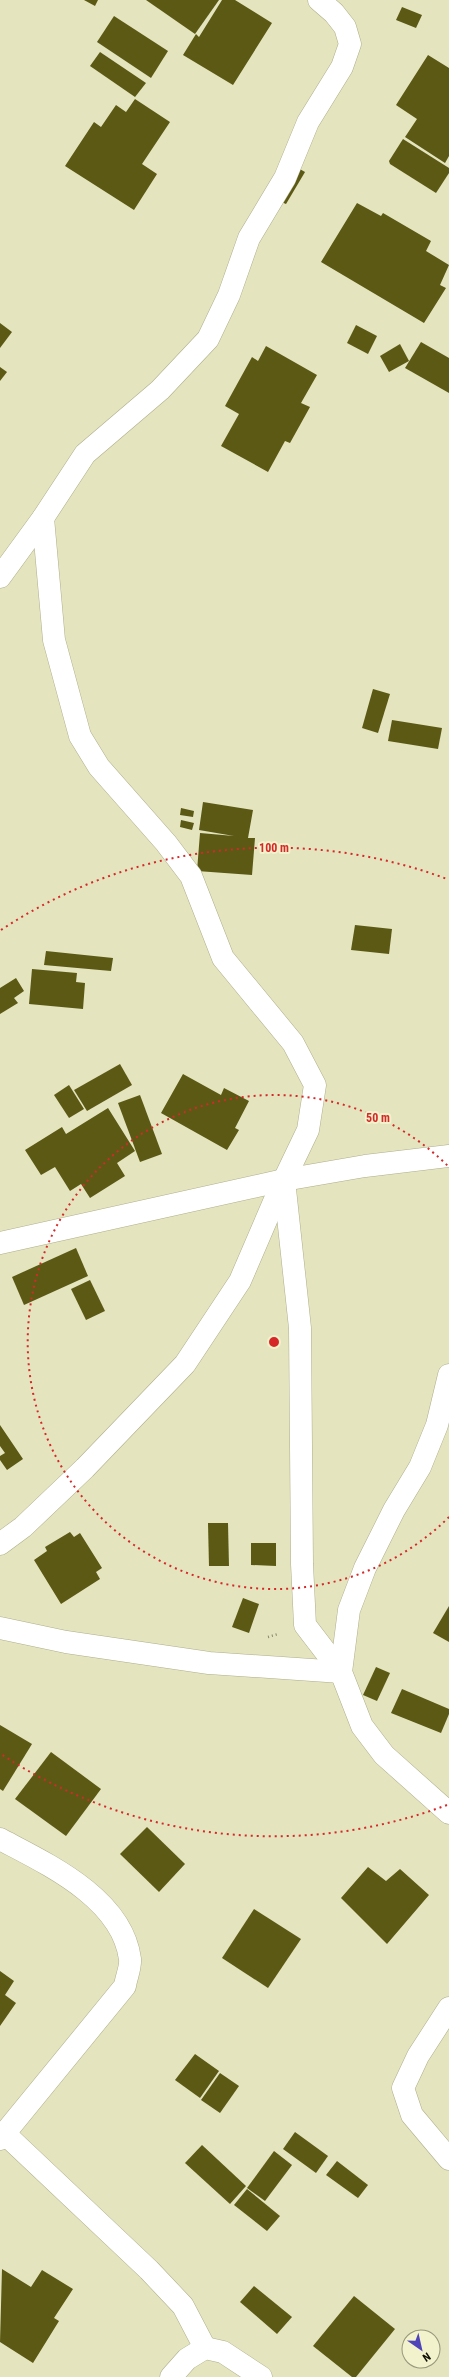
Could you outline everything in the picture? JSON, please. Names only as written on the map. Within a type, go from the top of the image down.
[{"type":"street","points":[[0,577],[43,518],[85,454],[160,390],[208,339],[229,295],[249,238],[285,178],[308,122],[342,67],[350,44],[345,27],[334,13],[319,0]]},
{"type":"street","points":[[0,1544],[23,1527],[85,1468],[186,1364],[240,1281],[284,1180],[308,1130],[315,1085],[293,1043],[223,958],[191,876],[166,843],[99,767],[80,736],[54,640],[43,518]]},
{"type":"street","points":[[0,1243],[284,1180],[365,1166],[449,1156]]},
{"type":"street","points":[[284,1180],[300,1328],[302,1564],[305,1625],[341,1672],[362,1726],[384,1755],[449,1813]]},
{"type":"street","points":[[341,1672],[349,1610],[365,1568],[394,1510],[420,1467],[437,1424],[449,1375]]},
{"type":"street","points":[[0,1628],[66,1642],[209,1663],[341,1672]]},
{"type":"street","points":[[0,1839],[60,1871],[100,1901],[123,1934],[130,1960],[124,1986],[2,2136],[149,2270],[184,2306],[205,2348]]},
{"type":"street","points":[[449,2008],[418,2056],[403,2088],[412,2115],[449,2159]]},
{"type":"street","points":[[171,2377],[187,2360],[205,2348],[223,2352],[261,2377]]},
{"type":"building","points":[[84,0],[98,0],[95,6]]},
{"type":"building","points":[[146,0],[219,0],[195,34]]},
{"type":"building","points":[[222,0],[235,0],[272,23],[233,85],[183,55],[196,34],[199,37]]},
{"type":"building","points":[[402,7],[422,15],[416,28],[396,20]]},
{"type":"building","points":[[114,16],[168,51],[151,78],[97,42]]},
{"type":"building","points":[[100,52],[146,83],[135,97],[90,66]]},
{"type":"building","points":[[428,55],[449,68],[449,156],[445,163],[405,137],[417,119],[396,105]]},
{"type":"building","points":[[135,99],[170,122],[142,164],[157,174],[134,210],[65,166],[94,122],[101,127],[116,105],[126,112]]},
{"type":"building","points":[[403,139],[449,168],[449,173],[436,193],[390,164],[389,161]]},
{"type":"building","points":[[298,168],[305,172],[286,204],[279,201]]},
{"type":"building","points":[[357,203],[381,216],[383,213],[431,241],[426,251],[449,265],[440,285],[446,288],[424,323],[321,262]]},
{"type":"building","points":[[0,323],[12,332],[0,348]]},
{"type":"building","points":[[356,325],[377,336],[368,354],[347,343]]},
{"type":"building","points":[[421,342],[449,358],[449,393],[405,368]]},
{"type":"building","points":[[400,344],[409,361],[389,372],[380,356]]},
{"type":"building","points":[[266,346],[317,375],[301,403],[310,407],[290,443],[285,441],[268,472],[221,446],[239,414],[225,406],[252,357],[258,361]]},
{"type":"building","points":[[0,367],[7,372],[0,381]]},
{"type":"building","points":[[373,689],[390,694],[378,733],[362,728]]},
{"type":"building","points":[[392,720],[442,728],[438,749],[388,741]]},
{"type":"building","points":[[203,802],[253,810],[248,838],[255,838],[252,875],[197,871],[200,833],[234,836],[199,830]]},
{"type":"building","points":[[181,808],[194,811],[193,817],[180,815]]},
{"type":"building","points":[[181,820],[194,823],[192,830],[180,827]]},
{"type":"building","points":[[355,925],[392,929],[389,954],[351,950]]},
{"type":"building","points":[[46,951],[113,958],[111,971],[44,965]]},
{"type":"building","points":[[32,969],[77,973],[76,982],[85,983],[83,1009],[29,1004]]},
{"type":"building","points":[[16,978],[24,991],[14,998],[18,1003],[0,1014],[0,988]]},
{"type":"building","points":[[120,1064],[132,1085],[87,1111],[74,1090]]},
{"type":"building","points":[[183,1074],[221,1095],[224,1088],[249,1101],[235,1128],[239,1130],[227,1150],[161,1113]]},
{"type":"building","points":[[69,1085],[84,1109],[69,1118],[54,1095]]},
{"type":"building","points":[[140,1095],[162,1154],[140,1162],[118,1103]]},
{"type":"building","points":[[108,1108],[135,1151],[117,1163],[125,1176],[90,1198],[81,1184],[70,1191],[55,1167],[41,1175],[25,1150],[62,1127],[66,1134]]},
{"type":"building","points":[[76,1248],[88,1276],[24,1305],[12,1277]]},
{"type":"building","points":[[90,1280],[105,1311],[86,1320],[71,1289]]},
{"type":"building","points":[[0,1425],[23,1459],[7,1470],[0,1460],[0,1456],[5,1453],[0,1446]]},
{"type":"building","points":[[208,1523],[228,1523],[229,1566],[209,1566]]},
{"type":"building","points":[[70,1532],[74,1537],[80,1533],[102,1568],[96,1572],[100,1579],[61,1604],[34,1560],[47,1551],[45,1547]]},
{"type":"building","points":[[251,1543],[276,1543],[276,1566],[251,1565]]},
{"type":"building","points":[[243,1598],[259,1604],[249,1633],[232,1627]]},
{"type":"building","points":[[449,1606],[449,1642],[433,1633]]},
{"type":"building","points":[[376,1667],[390,1673],[377,1701],[363,1695]]},
{"type":"building","points":[[402,1689],[449,1709],[449,1714],[441,1733],[391,1713]]},
{"type":"building","points":[[0,1725],[32,1744],[3,1791],[0,1789]]},
{"type":"building","points":[[51,1752],[101,1789],[66,1836],[15,1799]]},
{"type":"building","points":[[147,1827],[185,1864],[159,1892],[120,1854]]},
{"type":"building","points":[[368,1867],[386,1881],[400,1869],[429,1895],[387,1944],[341,1898]]},
{"type":"building","points":[[254,1909],[301,1939],[268,1988],[222,1958]]},
{"type":"building","points":[[0,1971],[14,1981],[5,1995],[16,2003],[0,2026]]},
{"type":"building","points":[[195,2054],[219,2071],[200,2098],[175,2080]]},
{"type":"building","points":[[220,2073],[239,2086],[220,2113],[201,2100]]},
{"type":"building","points":[[295,2132],[328,2156],[316,2173],[283,2149]]},
{"type":"building","points":[[202,2145],[246,2186],[230,2204],[185,2163]]},
{"type":"building","points":[[274,2151],[292,2165],[265,2201],[247,2188]]},
{"type":"building","points":[[337,2161],[368,2185],[358,2198],[326,2175]]},
{"type":"building","points":[[247,2189],[280,2216],[267,2231],[234,2205]]},
{"type":"building","points":[[2,2269],[31,2287],[42,2270],[73,2289],[54,2318],[59,2321],[33,2363],[0,2342]]},
{"type":"building","points":[[254,2286],[292,2317],[277,2334],[240,2302]]},
{"type":"building","points":[[354,2296],[395,2329],[356,2377],[352,2377],[313,2346]]}]
